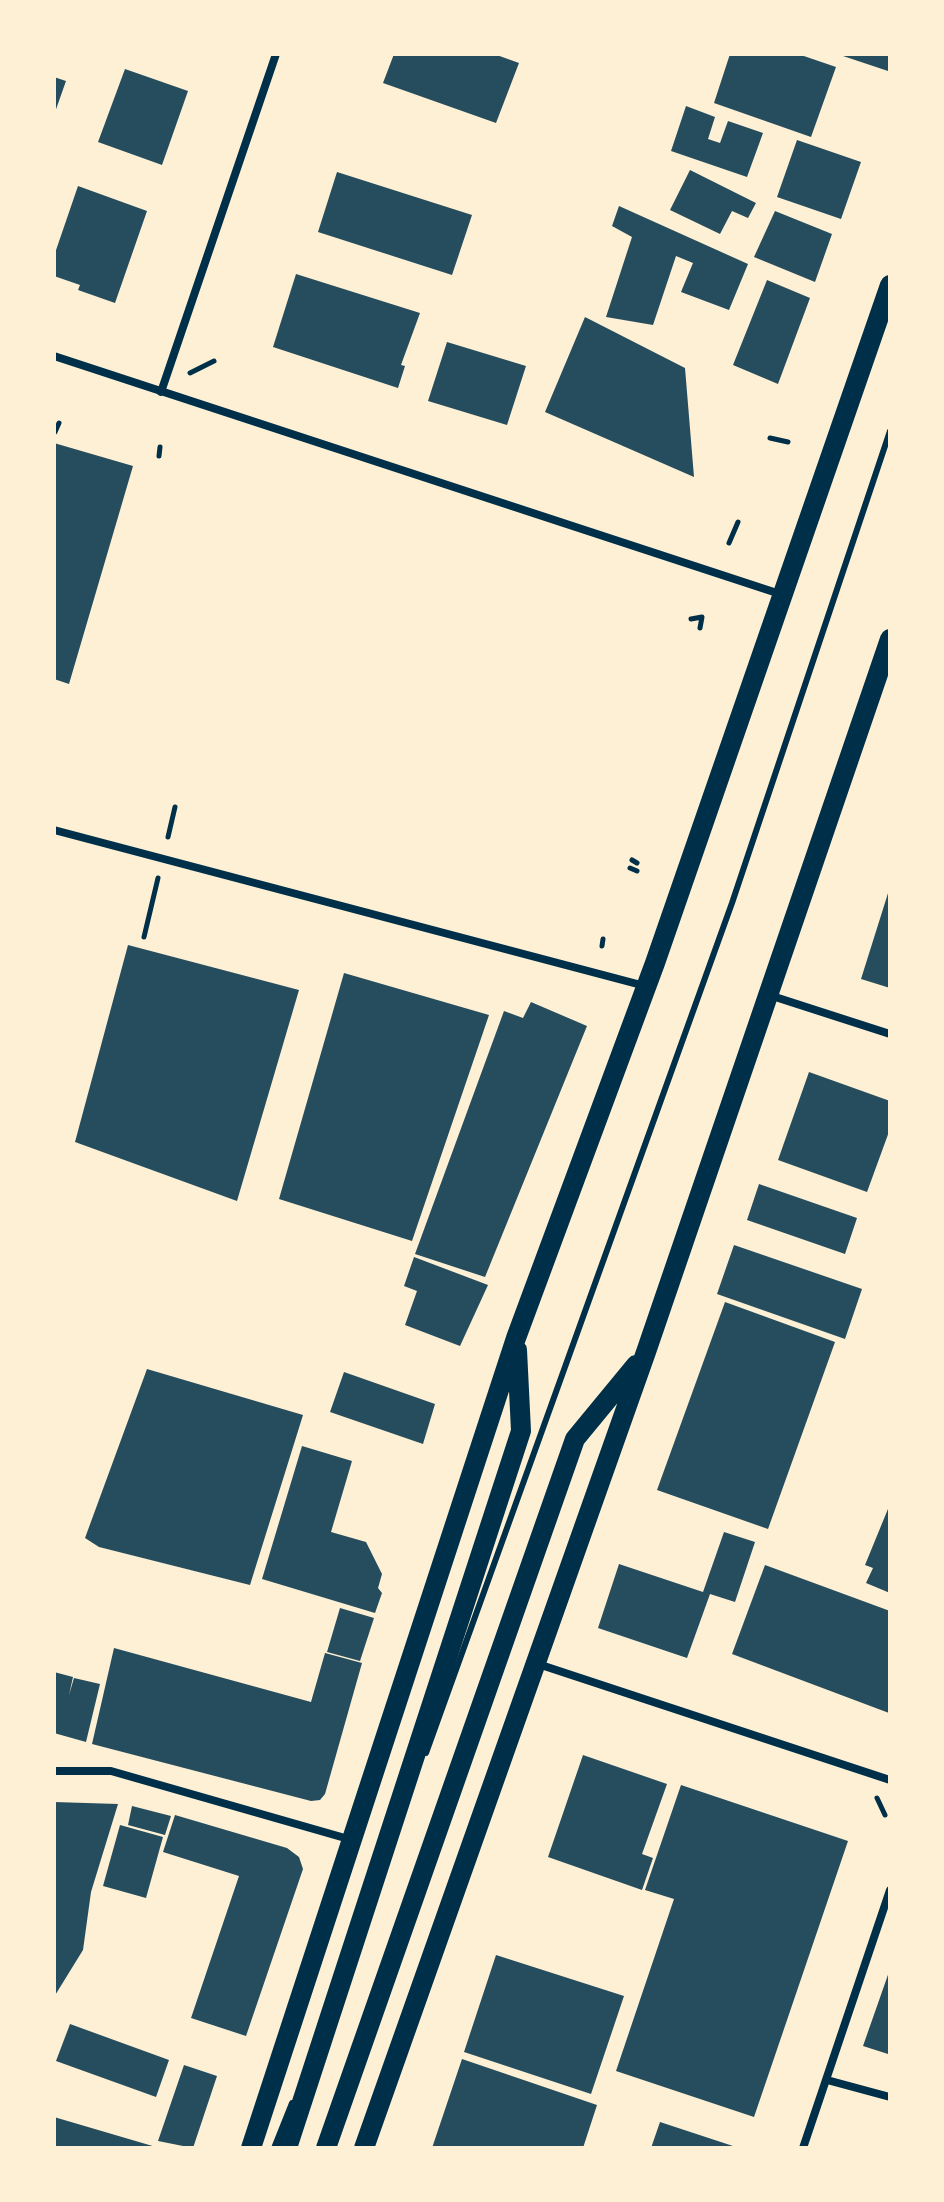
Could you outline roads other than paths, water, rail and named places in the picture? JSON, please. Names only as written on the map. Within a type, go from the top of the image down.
[{"type":"main road","points":[[251,2148],[516,1338],[646,987],[890,285]]},
{"type":"main road","points":[[364,2148],[646,1352],[890,639]]},
{"type":"main road","points":[[287,2148],[521,1431],[516,1338]]},
{"type":"main road","points":[[326,2148],[575,1439],[646,1352]]},
{"type":"street","points":[[161,392],[276,54]]},
{"type":"street","points":[[54,356],[781,595]]},
{"type":"street","points":[[54,830],[646,987]]},
{"type":"street","points":[[767,994],[890,1034]]},
{"type":"street","points":[[534,1663],[890,1780]]},
{"type":"street","points":[[54,1771],[111,1771],[353,1840]]},
{"type":"street","points":[[803,2148],[890,1890]]},
{"type":"street","points":[[827,2080],[890,2097]]},
{"type":"lane","points":[[274,2148],[412,1792],[732,903],[890,431]]}]
